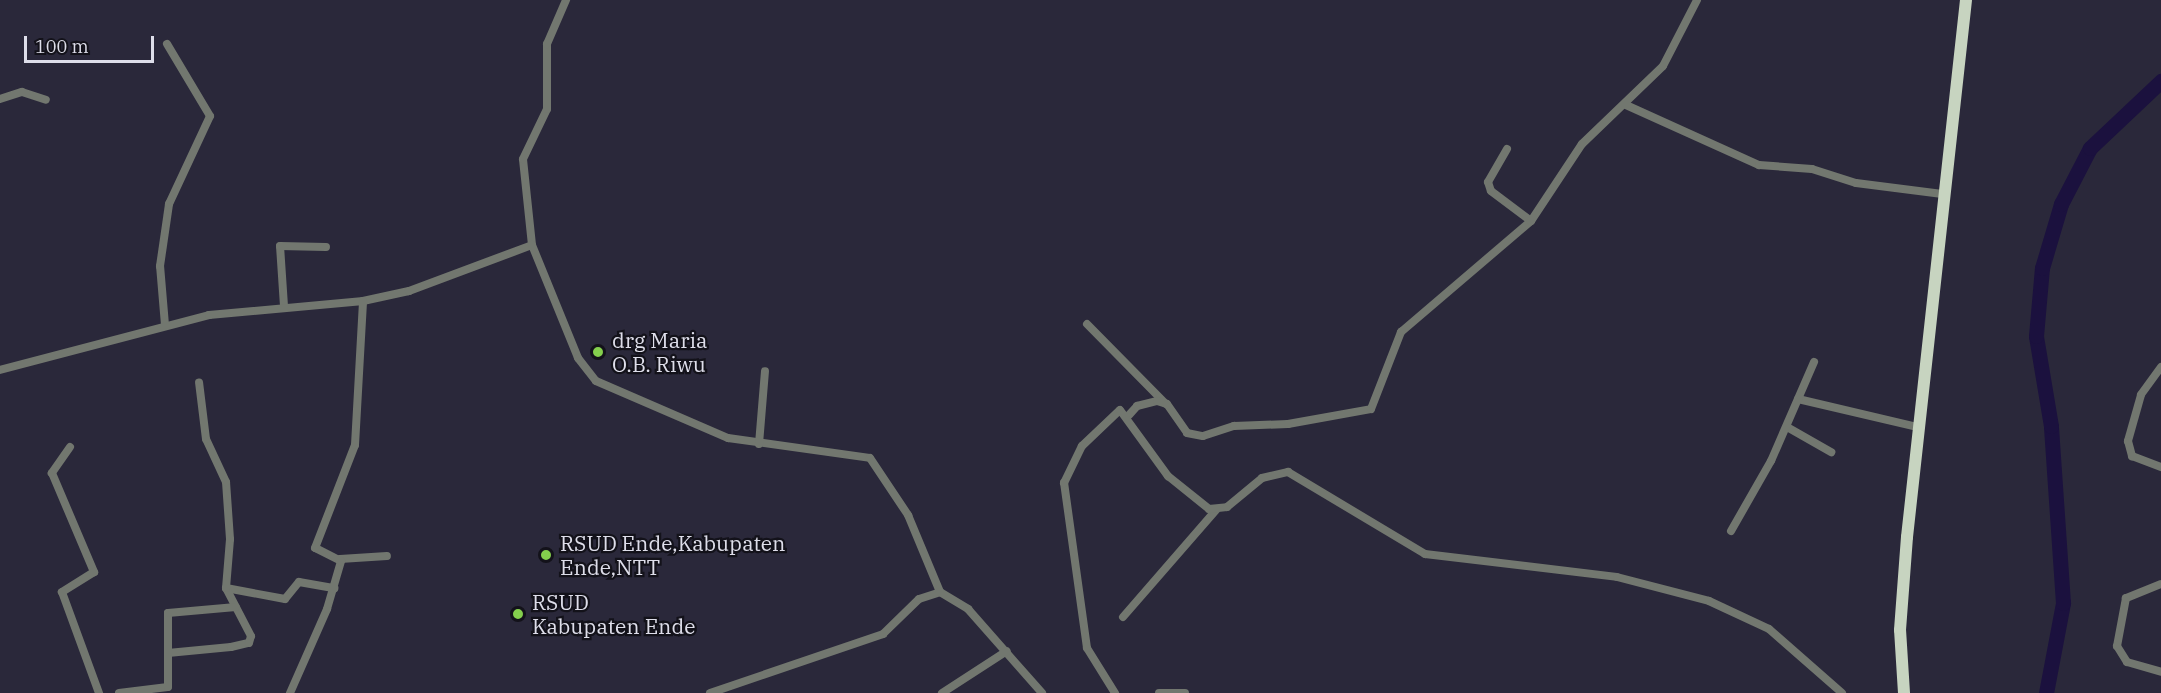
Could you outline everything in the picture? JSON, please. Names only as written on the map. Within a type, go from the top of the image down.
[{"type":"highway","points":[[1904,693],[1900,630],[1917,427],[1966,0]]},
{"type":"street","points":[[567,0],[547,44],[548,107],[523,159],[532,245],[578,358],[596,381],[728,438],[870,458],[908,515],[940,592],[968,609],[1042,693]]},
{"type":"street","points":[[1087,324],[1167,404],[1187,433],[1203,436],[1234,426],[1288,424],[1371,409],[1396,342],[1410,321],[1532,221],[1570,159],[1626,105],[1674,50],[1697,0]]},
{"type":"street","points":[[165,325],[160,266],[169,204],[210,116],[167,44]]},
{"type":"street","points":[[0,99],[22,92],[46,100]]},
{"type":"street","points":[[1626,105],[1759,165],[1812,169],[1856,183],[1942,195]]},
{"type":"street","points":[[1508,149],[1488,182],[1491,191],[1532,221]]},
{"type":"street","points":[[0,370],[165,325],[284,306],[363,301],[448,280],[532,245]]},
{"type":"street","points":[[284,306],[280,246],[326,247]]},
{"type":"street","points":[[363,301],[355,445],[315,548],[340,559],[387,556]]},
{"type":"street","points":[[1731,531],[1787,427],[1815,362]]},
{"type":"street","points":[[2161,367],[2141,395],[2128,441],[2132,456],[2161,467]]},
{"type":"street","points":[[759,444],[765,371]]},
{"type":"street","points":[[168,653],[249,643],[247,625],[226,588],[226,482],[206,439],[199,382]]},
{"type":"street","points":[[1798,399],[1917,427]]},
{"type":"street","points":[[1129,415],[1146,402],[1167,404]]},
{"type":"street","points":[[1115,693],[1087,648],[1064,483],[1082,446],[1108,416],[1120,410],[1129,415],[1168,476],[1203,506],[1216,510]]},
{"type":"street","points":[[1787,427],[1831,452]]},
{"type":"street","points":[[70,447],[52,472],[94,573],[62,592],[99,693]]},
{"type":"street","points":[[1123,617],[1216,510],[1262,478],[1288,472],[1425,554],[1608,576],[1709,601],[1769,629],[1842,693]]},
{"type":"street","points":[[290,693],[334,588],[340,559]]},
{"type":"street","points":[[226,588],[285,599],[299,582],[334,588]]},
{"type":"street","points":[[2160,670],[2121,658],[2117,636],[2126,598],[2161,584]]},
{"type":"street","points":[[710,693],[883,634],[920,599],[940,592]]},
{"type":"street","points":[[118,693],[171,690],[168,613],[236,607]]},
{"type":"street","points":[[942,693],[1007,651]]},
{"type":"street","points":[[1159,693],[1185,693]]},
{"type":"waterway","points":[[2046,693],[2063,603],[2051,426],[2036,336],[2042,268],[2061,204],[2090,148],[2161,81]]},
{"type":"place","name":"drg Maria O.B. Riwu","points":[[598,352]]},
{"type":"place","name":"RSUD Ende,Kabupaten Ende,NTT","points":[[546,555]]},
{"type":"place","name":"RSUD Kabupaten Ende","points":[[518,614]]}]
